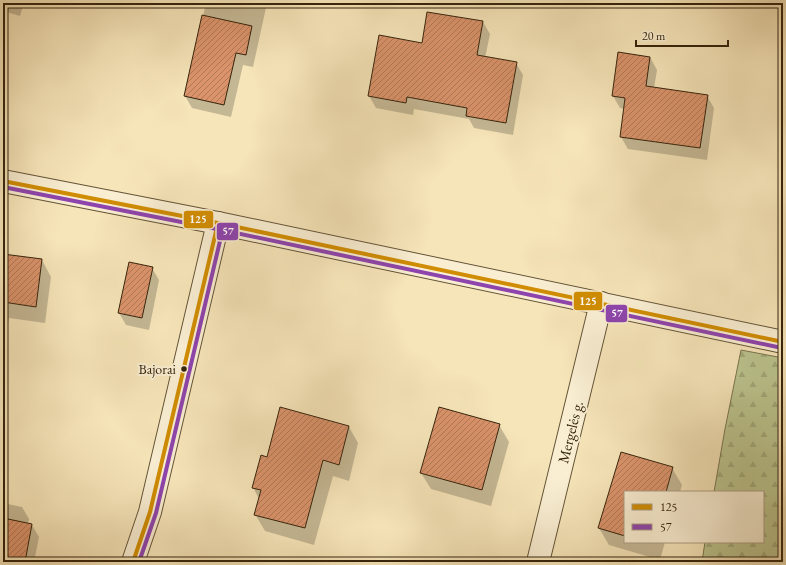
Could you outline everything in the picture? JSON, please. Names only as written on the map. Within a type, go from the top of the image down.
[{"type":"street","points":[[3,181],[218,223],[783,342]]},
{"type":"street","points":[[133,562],[150,512],[218,223]]},
{"type":"street","name":"Mergelės g.","points":[[538,562],[601,303]]},
{"type":"green space","points":[[741,350],[783,358],[783,562],[702,562],[705,543],[764,543],[764,491],[714,491]]},
{"type":"building","points":[[427,12],[483,21],[477,55],[517,62],[506,123],[466,116],[467,108],[407,97],[406,103],[368,96],[379,35],[422,43]]},
{"type":"building","points":[[202,15],[252,26],[246,55],[236,53],[224,105],[184,96]]},
{"type":"building","points":[[618,52],[650,57],[646,86],[708,95],[700,148],[620,137],[625,98],[612,96]]},
{"type":"building","points":[[3,254],[42,259],[36,307],[3,302]]},
{"type":"building","points":[[129,262],[153,267],[142,318],[118,313]]},
{"type":"building","points":[[280,407],[349,426],[339,465],[323,460],[305,528],[254,515],[261,490],[252,488],[261,455],[267,457]]},
{"type":"building","points":[[439,407],[500,424],[482,490],[420,473]]},
{"type":"building","points":[[621,452],[673,467],[666,491],[624,491],[624,536],[598,528]]},
{"type":"building","points":[[3,518],[32,524],[25,562],[16,562],[3,559]]},
{"type":"transit line","name":"125","points":[[3,181],[218,223],[783,342]]},
{"type":"transit line","name":"57","points":[[3,187],[217,229],[782,348]]},
{"type":"transit line","name":"125","points":[[133,562],[150,512],[218,223]]},
{"type":"transit line","name":"57","points":[[139,562],[156,513],[224,224]]},
{"type":"place","name":"Bajorai","points":[[184,369]]}]
